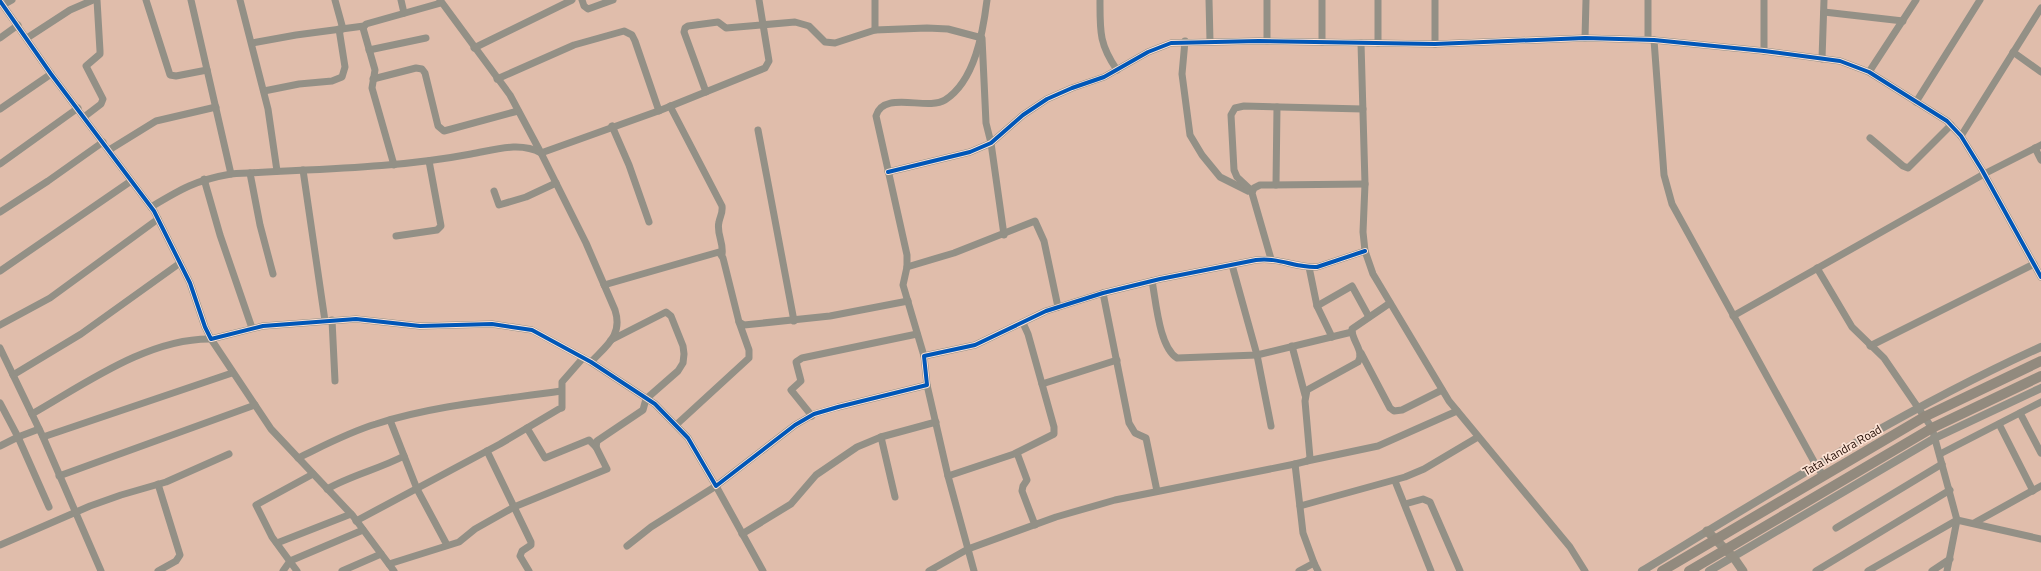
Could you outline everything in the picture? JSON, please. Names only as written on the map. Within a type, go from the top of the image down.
[{"type":"main road","name":"Tata Kandra Road","points":[[1662,571],[1711,535],[1824,476],[1924,417],[2041,361]]},
{"type":"main road","points":[[1689,571],[1933,433],[2041,376]]},
{"type":"main road","points":[[1711,535],[1734,558],[1742,571]]},
{"type":"street","points":[[12,0],[2,3],[51,74],[151,207],[190,283],[205,327],[232,373],[271,429],[351,514],[394,571]]},
{"type":"street","points":[[27,38],[70,10],[93,0]]},
{"type":"street","points":[[84,117],[101,104],[103,99],[86,66],[100,54],[97,0]]},
{"type":"street","points":[[146,0],[170,75],[176,76],[207,70]]},
{"type":"street","points":[[190,0],[231,174]]},
{"type":"street","points":[[240,0],[264,91],[278,171]]},
{"type":"street","points":[[264,91],[299,84],[332,81],[342,77],[345,67],[341,29],[335,0]]},
{"type":"street","points":[[401,0],[404,13]]},
{"type":"street","points":[[474,48],[572,0]]},
{"type":"street","points":[[582,0],[584,6],[588,9],[613,0]]},
{"type":"street","points":[[151,207],[190,184],[204,179],[231,174],[394,165],[524,146],[542,153],[612,126],[659,111],[761,71],[768,65],[769,55],[759,0]]},
{"type":"street","points":[[875,0],[875,30]]},
{"type":"street","points":[[987,0],[982,38],[986,123],[991,143],[1004,235]]},
{"type":"street","points":[[1100,0],[1100,24],[1103,46],[1117,70]]},
{"type":"street","points":[[1209,0],[1210,41]]},
{"type":"street","points":[[1267,0],[1267,41]]},
{"type":"street","points":[[1322,0],[1322,42]]},
{"type":"street","points":[[1378,0],[1378,42]]},
{"type":"street","points":[[1435,0],[1435,44]]},
{"type":"street","points":[[1585,38],[1586,0]]},
{"type":"street","points":[[1648,0],[1664,175],[1672,204],[1732,316],[1817,467],[1824,476]]},
{"type":"street","points":[[1764,0],[1764,51]]},
{"type":"street","points":[[1822,59],[1824,0]]},
{"type":"street","points":[[1870,72],[1916,0]]},
{"type":"street","points":[[1916,102],[1980,0]]},
{"type":"street","points":[[252,43],[364,26],[440,2],[518,110],[542,153],[604,285],[618,319],[618,327],[611,340],[591,362]]},
{"type":"street","points":[[1961,136],[2041,8]]},
{"type":"street","points":[[1824,12],[1903,20]]},
{"type":"street","points":[[706,92],[684,32],[685,28],[718,22],[726,28],[787,21],[804,24],[825,42],[835,43],[875,30],[937,28],[982,38]]},
{"type":"street","points":[[0,38],[18,25]]},
{"type":"street","points":[[364,26],[363,31],[375,70],[372,88],[394,165]]},
{"type":"street","points":[[497,79],[574,45],[624,31],[632,35],[635,41],[659,111]]},
{"type":"street","points":[[369,50],[426,38]]},
{"type":"street","points":[[974,571],[948,476],[927,385],[924,356],[903,281],[907,267],[907,254],[876,116],[879,108],[886,103],[937,103],[944,101],[951,96],[968,73],[982,38]]},
{"type":"street","points":[[888,172],[970,152],[991,143],[1023,115],[1047,99],[1072,88],[1104,78],[1158,46],[1185,41],[1378,42],[1435,44],[1585,38],[1651,40],[1764,51],[1840,61],[1870,72],[1951,125],[1961,136],[1984,174],[2041,277]]},
{"type":"street","points":[[1185,41],[1182,74],[1190,135],[1202,155],[1220,177],[1252,192]]},
{"type":"street","points":[[1361,43],[1365,184],[1362,232],[1365,251],[1373,274],[1442,390],[1478,437],[1499,460],[1570,547],[1584,571]]},
{"type":"street","points":[[2013,52],[2041,72]]},
{"type":"street","points":[[373,79],[416,68],[422,69],[425,73],[438,126],[444,131],[518,110]]},
{"type":"street","points":[[0,109],[51,74]]},
{"type":"street","points":[[670,106],[722,206],[718,228],[723,245],[722,254],[739,322],[749,350],[749,358],[676,425]]},
{"type":"street","points":[[1271,259],[1252,192],[1235,174],[1231,115],[1235,108],[1244,106],[1363,109]]},
{"type":"street","points":[[109,150],[142,128],[156,122],[216,107]]},
{"type":"street","points":[[1276,184],[1277,107]]},
{"type":"street","points":[[0,164],[78,108]]},
{"type":"street","points":[[1870,138],[1903,166],[1908,168],[1951,125]]},
{"type":"street","points":[[612,126],[629,165],[649,222]]},
{"type":"street","points":[[758,130],[794,321]]},
{"type":"street","points":[[0,212],[102,142]]},
{"type":"street","points":[[1732,316],[1984,174],[2038,146],[2041,160]]},
{"type":"street","points":[[396,236],[437,230],[441,226],[429,161]]},
{"type":"street","points":[[303,170],[328,320],[336,381]]},
{"type":"street","points":[[250,173],[260,225],[273,274]]},
{"type":"street","points":[[204,179],[220,235],[252,328]]},
{"type":"street","points":[[0,271],[131,180]]},
{"type":"street","points":[[494,191],[500,205],[526,197],[556,183]]},
{"type":"street","points":[[1252,192],[1256,186],[1276,184],[1365,184]]},
{"type":"street","points":[[0,325],[50,298],[158,219]]},
{"type":"street","points":[[907,267],[1004,235],[1032,221],[1037,223],[1044,241],[1058,307]]},
{"type":"street","points":[[924,356],[975,345],[1058,307],[1104,293],[1152,281],[1271,259],[1308,267],[1325,265],[1365,251]]},
{"type":"street","points":[[604,285],[715,253],[722,254]]},
{"type":"street","points":[[13,375],[81,334],[180,262]]},
{"type":"street","points":[[1870,346],[2034,264]]},
{"type":"street","points":[[1232,265],[1257,355],[1271,426]]},
{"type":"street","points":[[1308,267],[1317,306],[1332,337]]},
{"type":"street","points":[[1817,268],[1852,327],[1884,358],[1919,408],[1933,433],[1950,490],[1957,520],[1947,571]]},
{"type":"street","points":[[1152,281],[1162,334],[1173,355],[1182,359],[1257,355],[1352,332]]},
{"type":"street","points":[[1317,306],[1352,286],[1369,317]]},
{"type":"street","points":[[1104,293],[1129,424],[1135,433],[1146,438],[1157,492]]},
{"type":"street","points":[[739,322],[748,325],[794,321],[830,316],[908,301]]},
{"type":"street","points":[[1390,303],[1354,327],[1352,332],[1360,353],[1390,408],[1394,411],[1402,410],[1442,390]]},
{"type":"street","points":[[596,447],[599,439],[643,410],[646,399],[678,371],[683,363],[683,346],[669,313],[663,314],[611,340]]},
{"type":"street","points":[[32,414],[102,374],[147,353],[180,341],[212,339],[252,328],[356,318],[420,326],[492,324],[532,330],[591,362],[655,404],[676,425],[698,454],[763,571]]},
{"type":"street","points":[[948,476],[991,463],[1017,453],[1054,434],[1054,427],[1042,384],[1027,331],[1023,323]]},
{"type":"street","points":[[812,416],[791,390],[801,381],[796,362],[802,358],[917,334]]},
{"type":"street","points":[[1292,346],[1305,395],[1310,454],[1307,461]]},
{"type":"street","points":[[1642,571],[1711,535],[1878,430],[1980,375],[2041,347]]},
{"type":"street","points":[[0,348],[43,437],[101,571]]},
{"type":"street","points":[[1305,395],[1312,386],[1355,364],[1360,359],[1360,353]]},
{"type":"street","points":[[356,521],[487,451],[562,408],[561,391],[565,377],[583,358]]},
{"type":"street","points":[[1042,384],[1117,360]]},
{"type":"street","points":[[43,437],[232,373]]},
{"type":"street","points":[[627,546],[651,526],[716,486],[795,426],[812,416],[838,406],[927,385]]},
{"type":"street","points":[[1709,571],[1734,558],[1933,433],[2041,388]]},
{"type":"street","points":[[298,458],[355,431],[390,420],[446,408],[561,391]]},
{"type":"street","points":[[0,402],[18,437],[49,507]]},
{"type":"street","points":[[1940,454],[2041,402]]},
{"type":"street","points":[[59,476],[255,405]]},
{"type":"street","points":[[928,571],[968,549],[1035,525],[1115,500],[1378,446],[1457,411]]},
{"type":"street","points":[[2020,413],[2041,453]]},
{"type":"street","points":[[390,420],[417,489],[447,545]]},
{"type":"street","points":[[742,534],[791,504],[816,475],[857,447],[881,437],[936,422]]},
{"type":"street","points":[[1999,424],[2033,491]]},
{"type":"street","points":[[388,564],[459,542],[475,529],[514,507],[605,470],[607,467],[596,447],[589,440],[545,458],[527,428]]},
{"type":"street","points":[[0,446],[39,429]]},
{"type":"street","points":[[1878,430],[1883,441]]},
{"type":"street","points":[[881,437],[895,497]]},
{"type":"street","points":[[1300,506],[1395,481],[1424,469],[1478,437]]},
{"type":"street","points":[[487,451],[531,542],[531,545],[522,551],[520,556],[529,571]]},
{"type":"street","points":[[1017,453],[1027,480],[1022,491],[1035,525]]},
{"type":"street","points":[[0,545],[104,500],[185,475],[229,454]]},
{"type":"street","points":[[327,489],[348,477],[388,464],[404,456]]},
{"type":"street","points":[[1296,464],[1303,533],[1318,571]]},
{"type":"street","points":[[1836,528],[1942,464]]},
{"type":"street","points":[[297,571],[264,524],[256,505],[314,474]]},
{"type":"street","points":[[1395,481],[1431,571]]},
{"type":"street","points":[[158,484],[180,555],[176,561],[158,571]]},
{"type":"street","points":[[1974,523],[2041,486]]},
{"type":"street","points":[[1816,571],[1950,490]]},
{"type":"street","points":[[1405,504],[1423,499],[1430,502],[1460,571]]},
{"type":"street","points":[[277,543],[351,514]]},
{"type":"street","points":[[1868,571],[1957,520],[2041,539]]},
{"type":"street","points":[[283,571],[290,561],[364,530]]},
{"type":"street","points":[[342,571],[381,554]]},
{"type":"street","points":[[1932,571],[1950,559]]},
{"type":"street","points":[[1299,571],[1314,563]]},
{"type":"cycle path","points":[[0,1],[51,74],[154,211],[190,283],[205,327],[211,339],[263,326],[356,319],[420,326],[492,324],[532,330],[591,362],[655,404],[688,438],[716,486],[795,425],[814,414],[927,385],[924,356],[975,345],[1046,311],[1103,293],[1160,279],[1256,260],[1264,259],[1301,266],[1317,267],[1365,251]]},
{"type":"cycle path","points":[[888,172],[970,152],[991,143],[1023,115],[1047,99],[1072,88],[1104,77],[1148,52],[1171,43],[1259,41],[1435,44],[1585,38],[1654,40],[1764,51],[1840,61],[1869,72],[1947,121],[1961,136],[1982,170],[2041,277]]}]
